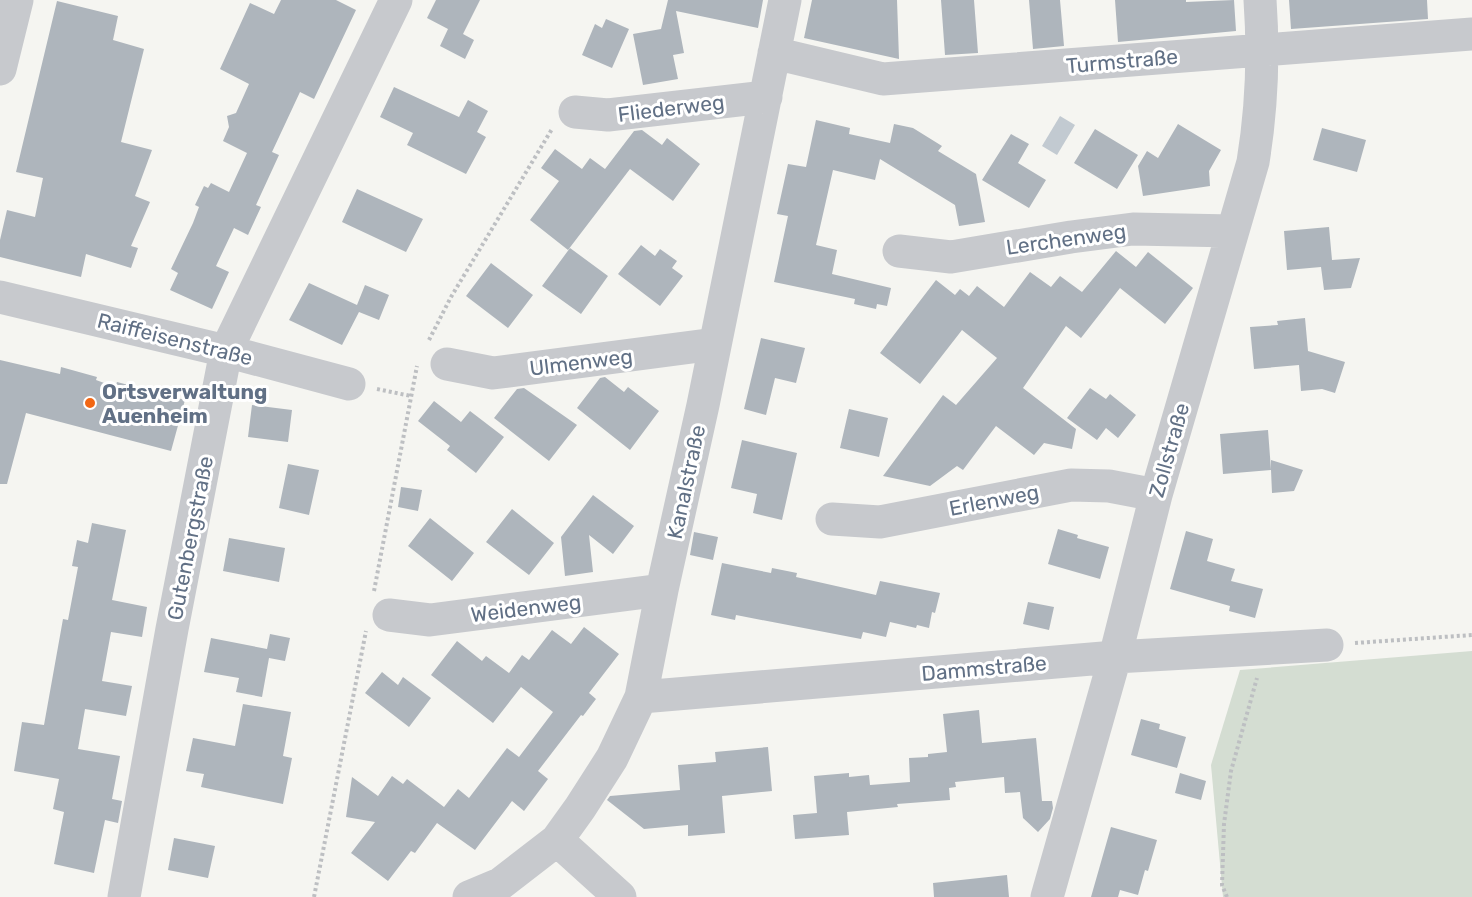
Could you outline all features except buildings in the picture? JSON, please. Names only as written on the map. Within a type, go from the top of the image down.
[{"type":"street","points":[[0,69],[17,0]]},
{"type":"street","name":"Gutenbergstraße","points":[[124,897],[172,629],[226,351],[396,0]]},
{"type":"street","name":"Kanalstraße","points":[[469,897],[500,884],[556,840],[612,758],[641,698],[785,0]]},
{"type":"street","name":"Zollstraße","points":[[1047,897],[1115,657],[1156,495],[1253,162],[1258,131],[1264,50],[1260,0]]},
{"type":"street","name":"Turmstraße","points":[[774,53],[884,79],[1472,34]]},
{"type":"street","name":"Fliederweg","points":[[575,112],[608,115],[766,97]]},
{"type":"street","name":"Lerchenweg","points":[[899,251],[951,257],[1133,229],[1233,231]]},
{"type":"street","name":"Raiffeisenstraße","points":[[0,297],[226,351],[349,384]]},
{"type":"street","name":"Ulmenweg","points":[[430,357],[493,373],[715,344]]},
{"type":"street","name":"Erlenweg","points":[[832,519],[880,522],[1071,485],[1109,486],[1156,495]]},
{"type":"street","name":"Weidenweg","points":[[376,613],[430,620],[662,590]]},
{"type":"street","name":"Dammstraße","points":[[641,698],[1115,657],[1327,645]]},
{"type":"street","points":[[556,840],[620,897]]},
{"type":"path","points":[[314,897],[376,613],[411,396],[430,357],[451,297],[553,128],[575,112]]},
{"type":"path","points":[[349,384],[411,396]]},
{"type":"path","points":[[1327,645],[1472,635]]},
{"type":"path","points":[[1227,897],[1222,885],[1224,824],[1231,771],[1264,649]]},
{"type":"shaded area","points":[[1060,116],[1075,125],[1057,155],[1042,146]]},
{"type":"shaded area","points":[[1472,651],[1472,897],[1223,897],[1211,765],[1240,670]]},
{"type":"place","name":"Ortsverwaltung Auenheim","points":[[90,403]]}]
